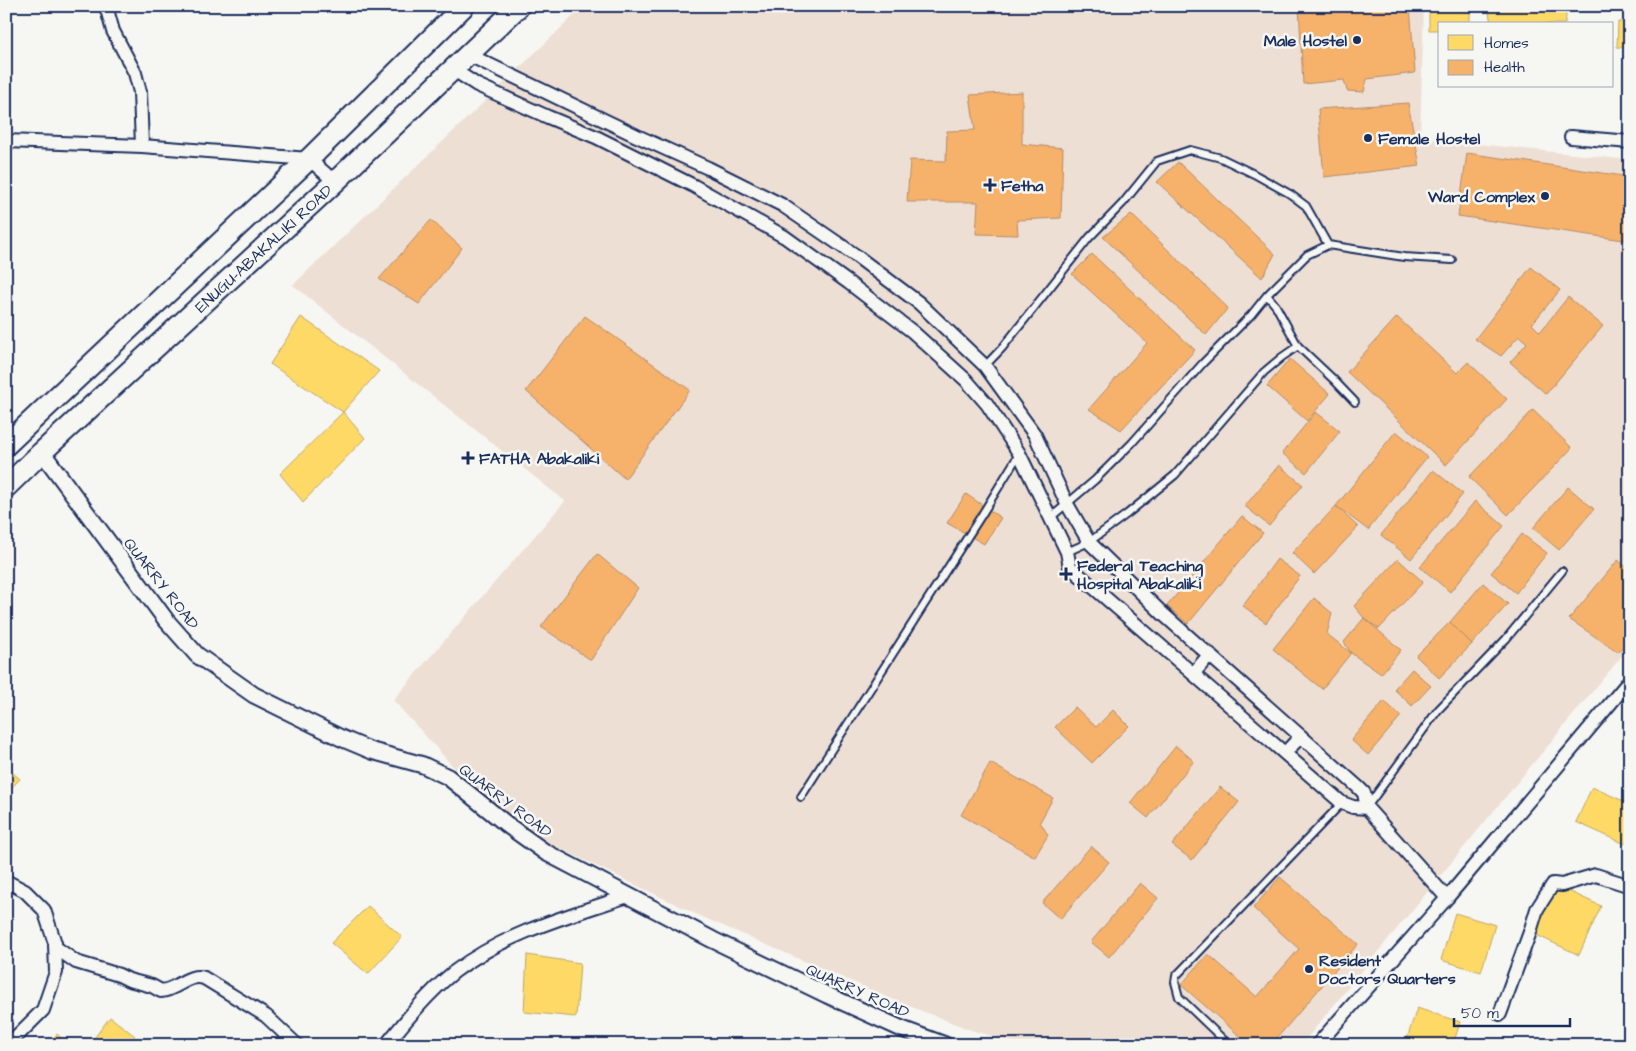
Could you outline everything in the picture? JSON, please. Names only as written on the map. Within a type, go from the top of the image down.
[{"type":"highway","name":"ENUGU-ABAKALIKI ROAD","points":[[6,445],[309,159],[464,6]]},
{"type":"highway","name":"ENUGU-ABAKALIKI ROAD","points":[[6,487],[335,182],[454,70],[518,6]]},
{"type":"street","points":[[106,6],[113,30],[135,73],[140,92],[142,146]]},
{"type":"street","points":[[469,55],[782,205],[855,254],[919,303],[985,366],[1035,435],[1067,504],[1088,542],[1163,614],[1358,787],[1364,793],[1367,808],[1447,898]]},
{"type":"street","points":[[454,70],[477,85],[548,118],[596,137],[694,186],[785,237],[913,332],[966,380],[986,404],[1019,452],[1067,552],[1070,567],[1342,803],[1353,807],[1367,808]]},
{"type":"street","points":[[1571,136],[1630,142]]},
{"type":"street","points":[[6,141],[142,146],[309,159],[335,182]]},
{"type":"street","name":"QUARRY ROAD","points":[[42,452],[166,620],[198,655],[254,695],[341,738],[372,751],[423,765],[448,776],[510,827],[545,852],[713,940],[902,1030],[945,1045]]},
{"type":"street","points":[[1193,674],[1210,654]]},
{"type":"street","points":[[1317,1045],[1447,898],[1630,680]]},
{"type":"street","points":[[1285,754],[1301,736]]},
{"type":"street","points":[[1500,1014],[1537,909],[1552,884],[1562,885],[1596,875],[1630,886]]},
{"type":"street","points":[[6,881],[25,891],[44,910],[55,947],[56,972],[44,1010],[8,1045]]},
{"type":"street","points":[[386,1045],[418,1006],[454,973],[493,946],[547,924],[628,896]]},
{"type":"street","points":[[55,947],[80,964],[119,975],[161,991],[169,990],[195,977],[204,978],[266,1016],[297,1045]]},
{"type":"lane","points":[[985,366],[1003,347],[1089,238],[1123,203],[1157,161],[1190,150],[1221,158],[1254,174],[1290,194],[1306,206],[1328,245]]},
{"type":"lane","points":[[1050,518],[1095,480],[1132,443],[1203,362],[1306,255],[1328,245],[1404,257],[1452,260]]},
{"type":"lane","points":[[1267,295],[1276,306],[1298,346],[1355,402]]},
{"type":"lane","points":[[1067,552],[1088,542],[1127,514],[1175,475],[1264,372],[1298,346]]},
{"type":"lane","points":[[801,797],[981,516],[1019,452]]},
{"type":"lane","points":[[1367,808],[1438,710],[1506,640],[1562,571]]},
{"type":"lane","points":[[1229,1045],[1180,997],[1175,982],[1176,976],[1342,803]]},
{"type":"shaded area","name":"Federal Teaching Hospital Abakaliki","points":[[584,6],[1424,6],[1420,138],[1630,160],[1630,646],[1306,1039],[1298,1045],[1023,1045],[971,1030],[899,1002],[700,916],[530,834],[478,794],[393,700],[565,501],[293,285]]},
{"type":"building: Homes","points":[[1429,6],[1470,6],[1470,22],[1438,22],[1438,30],[1429,30]]},
{"type":"building: Homes","points":[[1488,6],[1567,6],[1565,22],[1491,22]]},
{"type":"building: Homes","points":[[1618,22],[1630,22],[1630,48],[1617,47]]},
{"type":"building: Homes","points":[[301,317],[379,371],[343,412],[270,364]]},
{"type":"building: Homes","points":[[343,412],[365,438],[303,502],[280,474]]},
{"type":"building: Homes","points":[[6,767],[20,779],[6,793]]},
{"type":"building: Homes","points":[[1592,787],[1630,804],[1630,834],[1625,844],[1576,822]]},
{"type":"building: Homes","points":[[1553,884],[1601,906],[1579,955],[1530,932]]},
{"type":"building: Homes","points":[[368,906],[402,937],[368,974],[331,943]]},
{"type":"building: Homes","points":[[1455,913],[1495,925],[1481,972],[1441,960]]},
{"type":"building: Homes","points":[[527,955],[580,963],[576,1017],[524,1012]]},
{"type":"building: Homes","points":[[1417,1008],[1460,1022],[1453,1045],[1405,1045]]},
{"type":"building: Homes","points":[[110,1017],[135,1036],[130,1045],[89,1045]]},
{"type":"building: Homes","points":[[57,1034],[69,1045],[49,1045]]},
{"type":"building: Health","name":"Male Hostel","points":[[1299,6],[1410,6],[1415,73],[1367,79],[1364,92],[1347,91],[1344,80],[1303,84]]},
{"type":"building: Health","points":[[1022,92],[1022,144],[1063,148],[1061,218],[1017,220],[1018,235],[976,234],[978,202],[907,202],[910,160],[946,161],[947,131],[975,130],[970,95]]},
{"type":"building: Health","name":"Female Hostel","points":[[1408,103],[1420,166],[1324,177],[1318,109]]},
{"type":"building: Health","name":"Ward Complex","points":[[1467,153],[1630,177],[1630,241],[1458,216]]},
{"type":"building: Health","points":[[1178,162],[1275,254],[1262,278],[1157,182]]},
{"type":"building: Health","points":[[1131,214],[1228,308],[1206,335],[1103,237]]},
{"type":"building: Health","points":[[431,220],[462,248],[419,304],[379,279]]},
{"type":"building: Health","points":[[1092,254],[1195,350],[1121,430],[1089,409],[1147,343],[1072,274]]},
{"type":"building: Health","points":[[1531,267],[1560,290],[1532,324],[1540,332],[1568,297],[1603,326],[1546,394],[1510,362],[1527,343],[1519,336],[1501,356],[1475,339]]},
{"type":"building: Health","points":[[585,316],[690,390],[625,479],[526,391]]},
{"type":"building: Health","points":[[1397,317],[1457,373],[1468,362],[1507,399],[1446,465],[1347,372]]},
{"type":"building: Health","points":[[1290,359],[1330,394],[1307,421],[1267,386]]},
{"type":"building: Health","points":[[1533,410],[1572,448],[1508,515],[1469,477]]},
{"type":"building: Health","points":[[1316,412],[1340,431],[1306,473],[1282,453]]},
{"type":"building: Health","points":[[1396,431],[1427,457],[1368,530],[1336,506]]},
{"type":"building: Health","points":[[1279,465],[1303,485],[1269,526],[1245,506]]},
{"type":"building: Health","points":[[1433,470],[1463,494],[1411,559],[1381,535]]},
{"type":"building: Health","points":[[1568,487],[1594,509],[1559,550],[1533,528]]},
{"type":"building: Health","points":[[966,494],[1001,518],[984,544],[947,523]]},
{"type":"building: Health","points":[[1475,501],[1504,526],[1450,592],[1420,567]]},
{"type":"building: Health","points":[[1336,506],[1358,527],[1314,574],[1292,553]]},
{"type":"building: Health","points":[[1242,516],[1263,533],[1188,624],[1167,606]]},
{"type":"building: Health","points":[[1522,534],[1547,553],[1516,593],[1491,573]]},
{"type":"building: Health","points":[[597,554],[638,588],[591,660],[541,627]]},
{"type":"building: Health","points":[[1277,559],[1300,576],[1266,623],[1243,606]]},
{"type":"building: Health","points":[[1398,559],[1423,582],[1379,629],[1364,618],[1354,606]]},
{"type":"building: Health","points":[[1618,560],[1630,570],[1630,638],[1618,652],[1569,619]]},
{"type":"building: Health","points":[[1483,583],[1508,604],[1472,644],[1450,622]]},
{"type":"building: Health","points":[[1314,598],[1332,613],[1327,634],[1351,653],[1322,689],[1273,649]]},
{"type":"building: Health","points":[[1364,618],[1401,650],[1381,674],[1351,653],[1344,642]]},
{"type":"building: Health","points":[[1450,622],[1472,644],[1439,678],[1416,656]]},
{"type":"building: Health","points":[[1412,669],[1431,686],[1412,706],[1394,689]]},
{"type":"building: Health","points":[[1384,701],[1401,716],[1368,755],[1351,740]]},
{"type":"building: Health","points":[[1075,707],[1096,727],[1113,710],[1129,726],[1092,763],[1055,727]]},
{"type":"building: Health","points":[[1176,746],[1194,761],[1148,818],[1130,803]]},
{"type":"building: Health","points":[[990,763],[1053,798],[1040,822],[1048,835],[1035,857],[961,815]]},
{"type":"building: Health","points":[[1220,787],[1239,802],[1192,860],[1172,845]]},
{"type":"building: Health","points":[[1091,846],[1109,862],[1060,919],[1042,903]]},
{"type":"building: Health","name":"Resident Doctors Quarters","points":[[1280,877],[1358,944],[1271,1045],[1250,1045],[1181,985],[1208,954],[1257,997],[1299,949],[1253,908]]},
{"type":"building: Health","points":[[1140,883],[1158,898],[1109,957],[1091,942]]},
{"type":"place","name":"Male Hostel","points":[[1357,40]]},
{"type":"place","name":"Female Hostel","points":[[1368,138]]},
{"type":"place","name":"Fetha","points":[[990,185]]},
{"type":"place","name":"Ward Complex","points":[[1545,196]]},
{"type":"place","name":"FATHA Abakaliki","points":[[468,458]]},
{"type":"place","name":"Federal Teaching Hospital Abakaliki","points":[[1066,574]]},
{"type":"place","name":"Resident Doctors Quarters","points":[[1309,969]]}]
